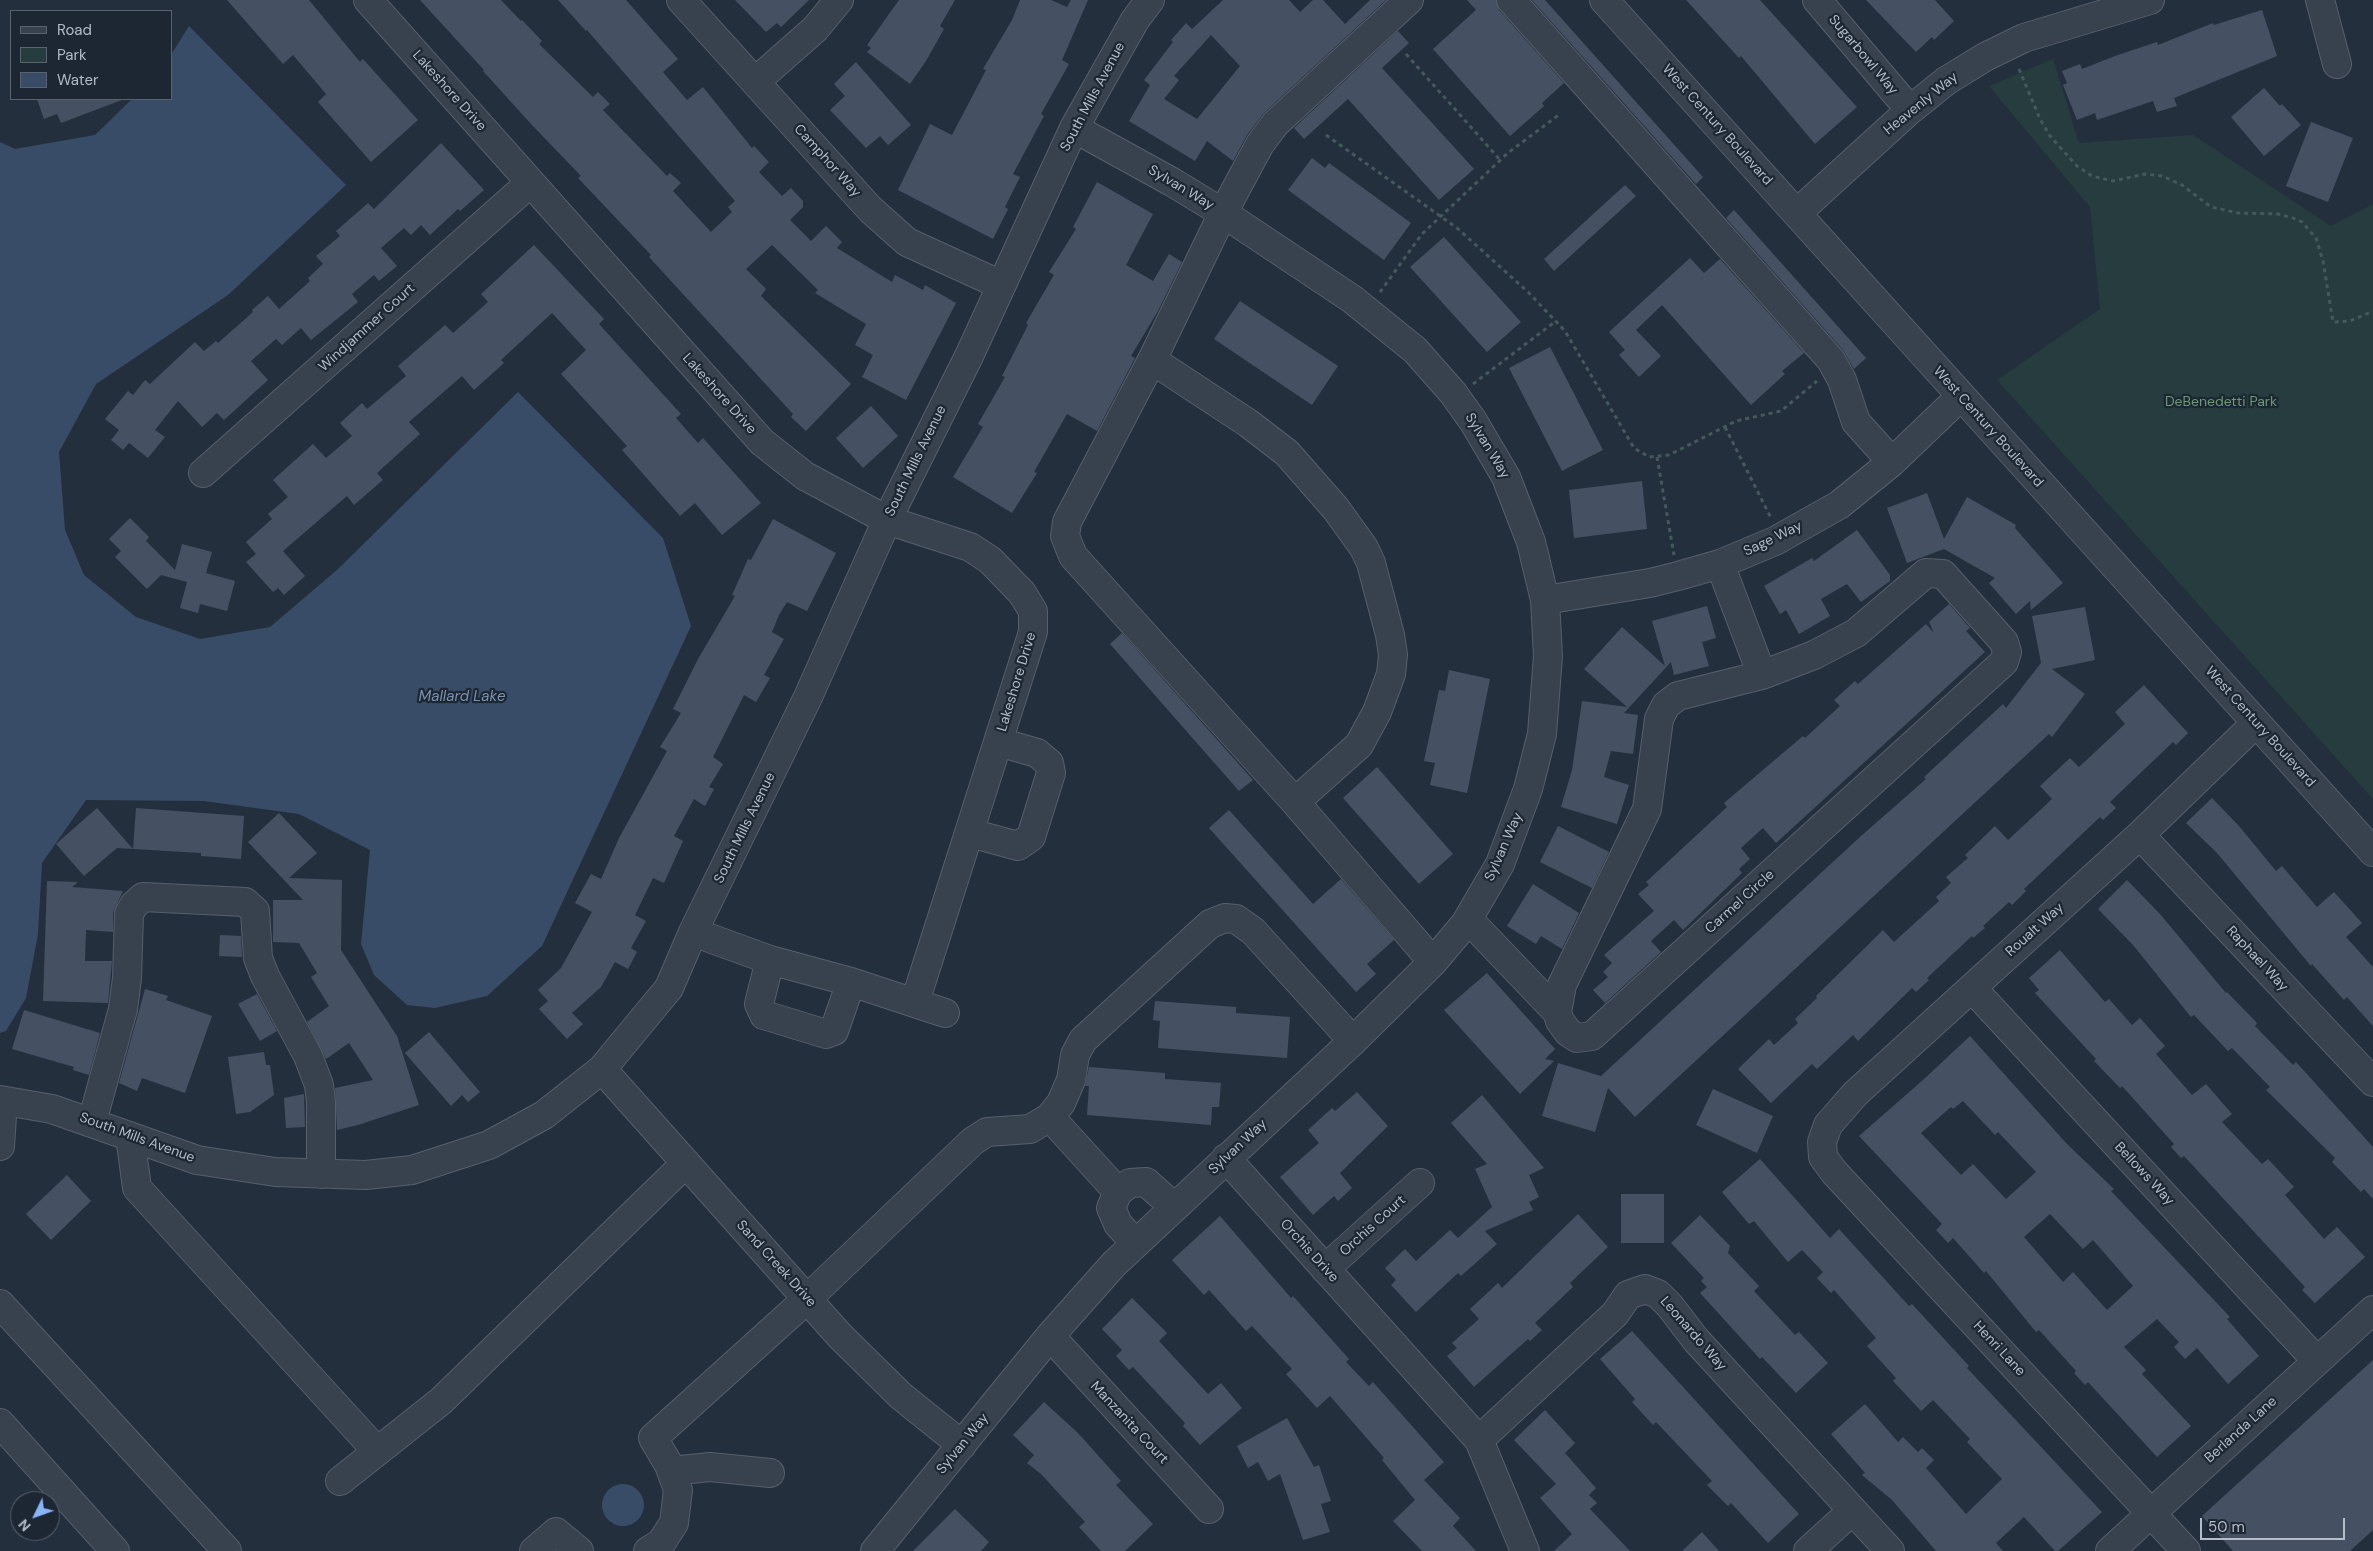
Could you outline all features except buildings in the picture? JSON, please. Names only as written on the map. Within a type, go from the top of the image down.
[{"type":"street","name":"Lakeshore Drive","points":[[368,0],[762,442],[805,476],[887,520],[970,547],[990,560],[1022,593],[1033,611],[1033,632],[915,1002]]},
{"type":"street","name":"Camphor Way","points":[[681,0],[870,209],[908,242],[1001,285]]},
{"type":"street","points":[[756,81],[815,29],[839,0]]},
{"type":"street","name":"South Mills Avenue","points":[[1,1100],[52,1108],[197,1160],[275,1172],[366,1175],[412,1170],[489,1145],[544,1115],[602,1069],[669,988],[693,932],[808,697],[887,520],[968,356],[1074,128],[1135,20],[1150,0]]},
{"type":"street","points":[[1409,0],[1275,124],[1260,144],[1223,213],[1152,360],[1067,522],[1065,536],[1073,556],[1295,802],[1433,962]]},
{"type":"street","points":[[1511,0],[1834,366],[1842,380],[1856,422],[1892,462]]},
{"type":"street","name":"West Century Boulevard","points":[[1604,0],[1960,397],[2373,852]]},
{"type":"street","name":"Sugarbowl Way","points":[[1817,0],[1910,110]]},
{"type":"street","name":"Heavenly Way","points":[[1796,213],[1910,110],[1946,81],[1985,57],[2089,9],[2150,0]]},
{"type":"street","points":[[2320,0],[2337,64]]},
{"type":"street","name":"Sylvan Way","points":[[875,1551],[1050,1336],[1135,1243],[1353,1041],[1433,962],[1468,919],[1500,864],[1528,789],[1542,734],[1548,656],[1545,600],[1531,542],[1506,477],[1473,421],[1456,397],[1415,350],[1367,311],[1223,213],[1172,182],[1074,128]]},
{"type":"street","name":"Windjammer Court","points":[[203,473],[530,182]]},
{"type":"street","points":[[1152,360],[1248,422],[1287,453],[1336,509],[1364,548],[1371,564],[1390,635],[1393,655],[1391,674],[1377,712],[1359,745],[1295,802]]},
{"type":"street","name":"Sage Way","points":[[1545,600],[1650,583],[1678,576],[1720,564],[1781,537],[1838,506],[1892,462],[1960,397]]},
{"type":"street","points":[[1720,564],[1762,675]]},
{"type":"street","name":"Carmel Circle","points":[[1926,573],[1943,574],[2004,642],[2007,652],[2004,662],[1592,1036],[1578,1038],[1560,1021],[1558,1012],[1562,985],[1648,809],[1659,719],[1666,705],[1678,696],[1762,675],[1814,655],[1856,633],[1926,573]]},
{"type":"street","name":"Roualt Way","points":[[1822,1142],[1828,1125],[1855,1094],[2140,835],[2256,723]]},
{"type":"street","name":"Lakeshore Drive","points":[[970,832],[1018,846],[1031,837],[1034,828],[1051,773],[1049,764],[1037,753],[999,742]]},
{"type":"street","name":"Raphael Way","points":[[2140,835],[2373,1082]]},
{"type":"street","points":[[92,1122],[123,1009],[127,978],[129,914],[134,905],[143,897],[245,902],[255,911],[258,958],[265,976],[308,1056],[319,1085],[321,1102],[321,1174]]},
{"type":"street","points":[[659,1548],[674,1523],[678,1490],[671,1471],[653,1438],[807,1298],[973,1141],[987,1132],[1030,1129],[1050,1117],[1061,1103],[1071,1080],[1075,1055],[1083,1040],[1210,924],[1225,918],[1236,919],[1253,931],[1353,1041]]},
{"type":"street","points":[[1468,919],[1558,1012]]},
{"type":"street","points":[[693,932],[770,960],[851,982],[945,1013]]},
{"type":"street","points":[[770,960],[759,1004],[764,1015],[826,1034],[834,1031],[851,982]]},
{"type":"street","name":"Bellows Way","points":[[1972,988],[2317,1361]]},
{"type":"street","name":"Sand Creek Drive","points":[[602,1069],[840,1336],[900,1396],[962,1445]]},
{"type":"street","points":[[0,1146],[1,1100]]},
{"type":"street","points":[[1050,1117],[1118,1192]]},
{"type":"street","points":[[130,1136],[137,1188],[376,1450]]},
{"type":"street","name":"Henri Lane","points":[[1822,1142],[1823,1157],[1834,1172],[2152,1512],[2186,1551]]},
{"type":"street","name":"Orchis Drive","points":[[1226,1158],[1479,1440]]},
{"type":"street","points":[[340,1481],[376,1450],[441,1400],[686,1163]]},
{"type":"street","points":[[1135,1243],[1118,1224],[1111,1208],[1118,1192],[1130,1183],[1146,1182],[1174,1207]]},
{"type":"street","name":"Orchis Court","points":[[1325,1269],[1420,1183]]},
{"type":"street","name":"Leonardo Way","points":[[1479,1440],[1615,1314],[1628,1295],[1645,1289],[1658,1294],[1670,1306],[1696,1340],[1890,1551]]},
{"type":"street","points":[[0,1304],[227,1551]]},
{"type":"street","name":"Berlanda Lane","points":[[2110,1551],[2373,1310]]},
{"type":"street","name":"Manzanita Court","points":[[1050,1336],[1209,1509]]},
{"type":"street","points":[[0,1423],[115,1551]]},
{"type":"street","points":[[1479,1440],[1525,1551]]},
{"type":"street","points":[[671,1471],[710,1467],[770,1473]]},
{"type":"street","points":[[1808,1551],[1852,1511]]},
{"type":"street","points":[[534,1551],[556,1532],[579,1551]]},
{"type":"path","points":[[1406,54],[1501,161]]},
{"type":"path","points":[[2019,69],[2040,119],[2050,136],[2077,166],[2092,176],[2112,181],[2145,174],[2162,176],[2182,185],[2211,208],[2238,213],[2278,214],[2302,222],[2316,238],[2324,261],[2333,322],[2350,321],[2373,311]]},
{"type":"path","points":[[1367,311],[1422,234],[1442,218],[1501,161],[1560,114]]},
{"type":"path","points":[[1326,135],[1442,218],[1528,292],[1565,331],[1634,448],[1649,458],[1669,455],[1725,427],[1750,417],[1781,411],[1834,366]]},
{"type":"path","points":[[1456,397],[1556,321]]},
{"type":"path","points":[[1725,427],[1781,537]]},
{"type":"path","points":[[1657,457],[1678,576]]},
{"type":"green space","name":"DeBenedetti Park","points":[[2053,59],[2079,143],[2193,135],[2331,226],[2373,204],[2373,799],[1997,380],[2100,309],[2090,207],[1989,86]]},
{"type":"water","name":"Mallard Lake","points":[[189,26],[346,185],[228,295],[96,384],[59,452],[65,530],[84,575],[136,617],[200,639],[270,627],[337,570],[518,392],[663,538],[691,626],[542,946],[487,996],[435,1008],[407,1005],[374,975],[361,944],[370,850],[299,814],[204,801],[86,800],[42,863],[38,934],[26,998],[6,1031],[0,1033],[0,142],[15,149],[95,135],[131,100],[172,100],[172,53]]},
{"type":"water","points":[[619,1484],[627,1484],[638,1490],[644,1505],[638,1520],[627,1526],[619,1526],[608,1520],[602,1509],[602,1501],[608,1490]]}]
